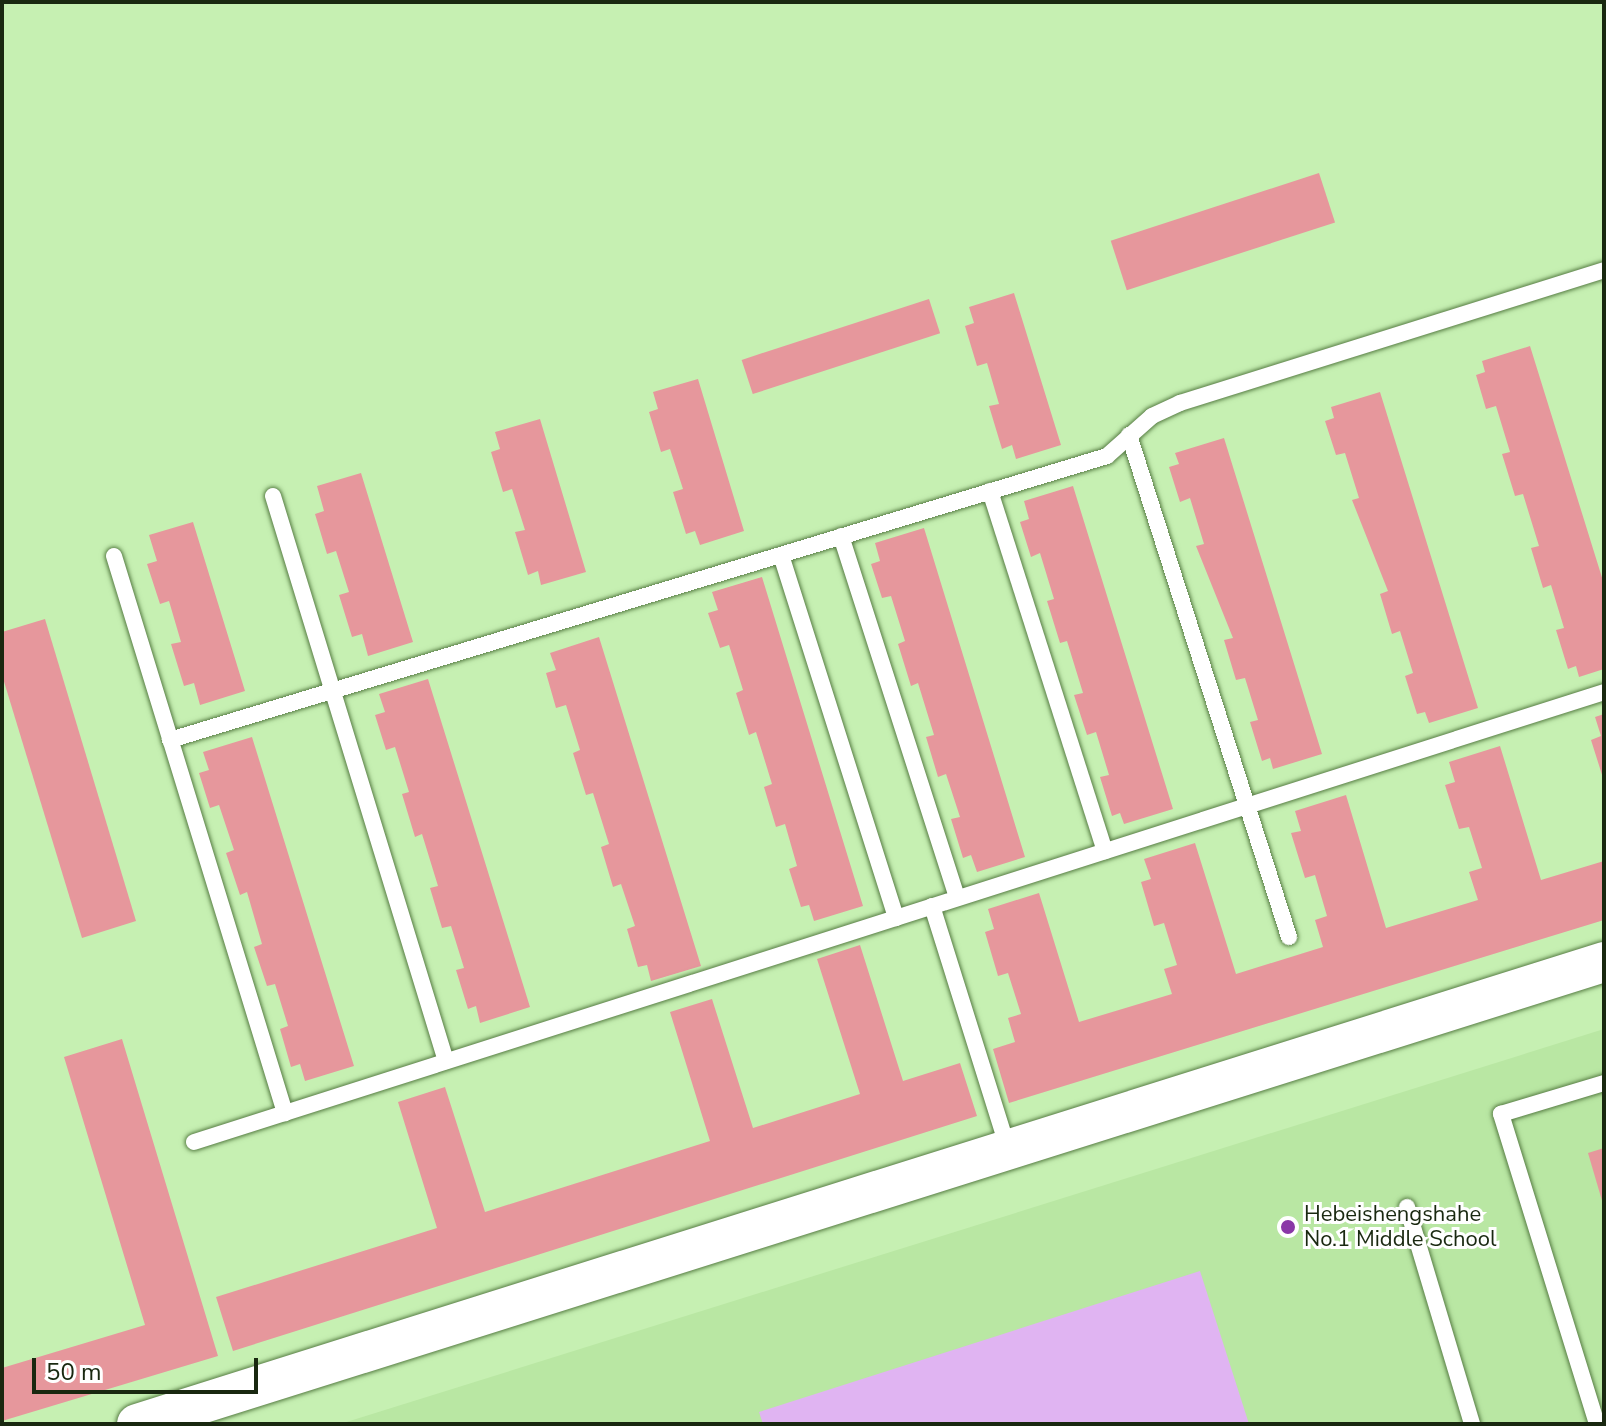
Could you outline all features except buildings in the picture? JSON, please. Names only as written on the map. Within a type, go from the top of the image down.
[{"type":"street","points":[[137,1424],[1604,962]]},
{"type":"lane","points":[[170,740],[1107,456],[1152,416],[1180,403],[1604,270]]},
{"type":"lane","points":[[1129,435],[1289,937]]},
{"type":"lane","points":[[990,491],[1105,851]]},
{"type":"lane","points":[[273,496],[446,1061]]},
{"type":"lane","points":[[841,536],[957,898]]},
{"type":"lane","points":[[781,555],[896,918]]},
{"type":"lane","points":[[114,556],[285,1113]]},
{"type":"lane","points":[[194,1142],[1604,692]]},
{"type":"lane","points":[[932,906],[1008,1149]]},
{"type":"lane","points":[[1597,1424],[1501,1114],[1604,1083]]},
{"type":"lane","points":[[1407,1207],[1472,1424]]},
{"type":"shaded area","name":"Hebeishengshahe No.1 Middle School","points":[[1604,1029],[1604,1424],[340,1424]]},
{"type":"shaded area","points":[[1200,1271],[1249,1424],[763,1424],[759,1412]]},
{"type":"place","name":"Hebeishengshahe No.1 Middle School","points":[[1288,1227]]}]
